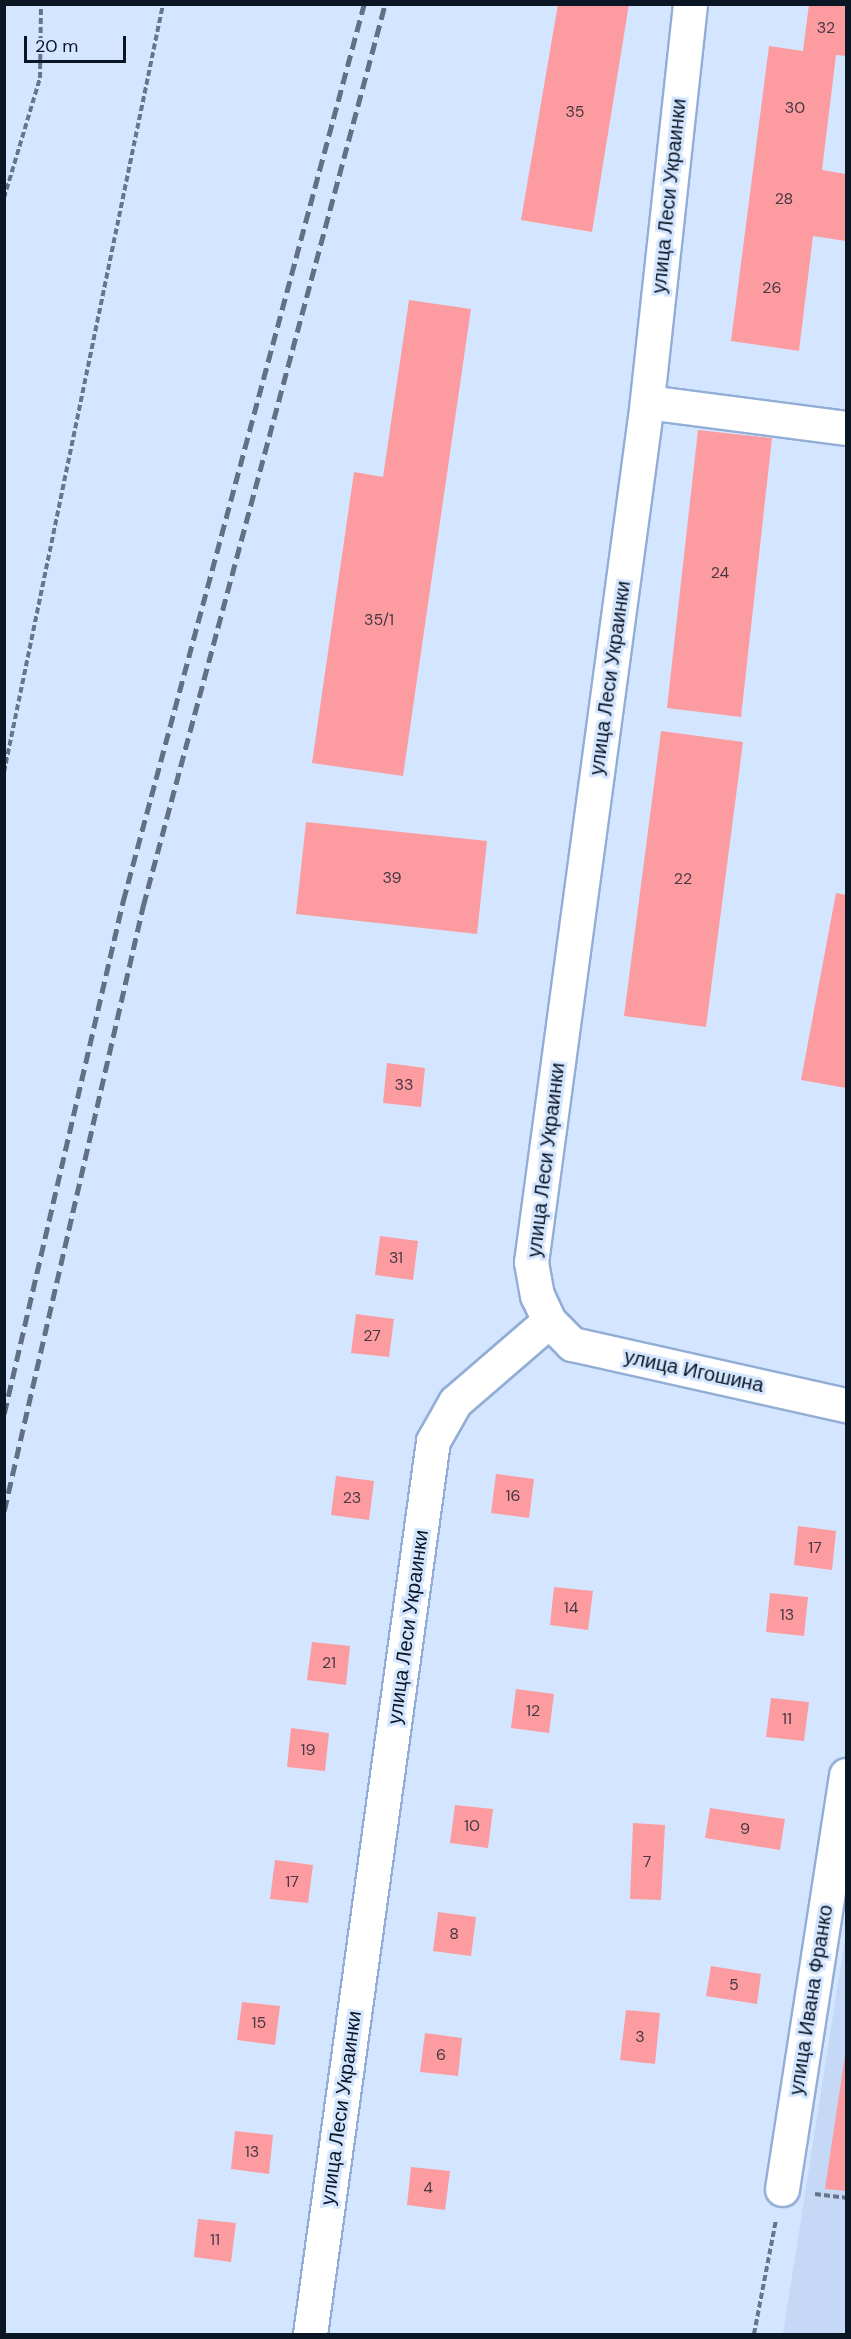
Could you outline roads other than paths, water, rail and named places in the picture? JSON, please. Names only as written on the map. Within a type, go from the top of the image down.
[{"type":"street","name":"улица Леси Украинки","points":[[310,2334],[433,1441],[455,1402],[549,1321],[537,1295],[531,1262],[647,402],[690,4]]},
{"type":"street","points":[[647,402],[846,428]]},
{"type":"street","name":"улица Игошина","points":[[549,1321],[572,1344],[846,1405]]},
{"type":"street","name":"улица Ивана Франко","points":[[782,2189],[846,1774]]},
{"type":"railway","points":[[4,1414],[123,901],[364,4]]},
{"type":"railway","points":[[4,1511],[143,906],[385,4]]}]
